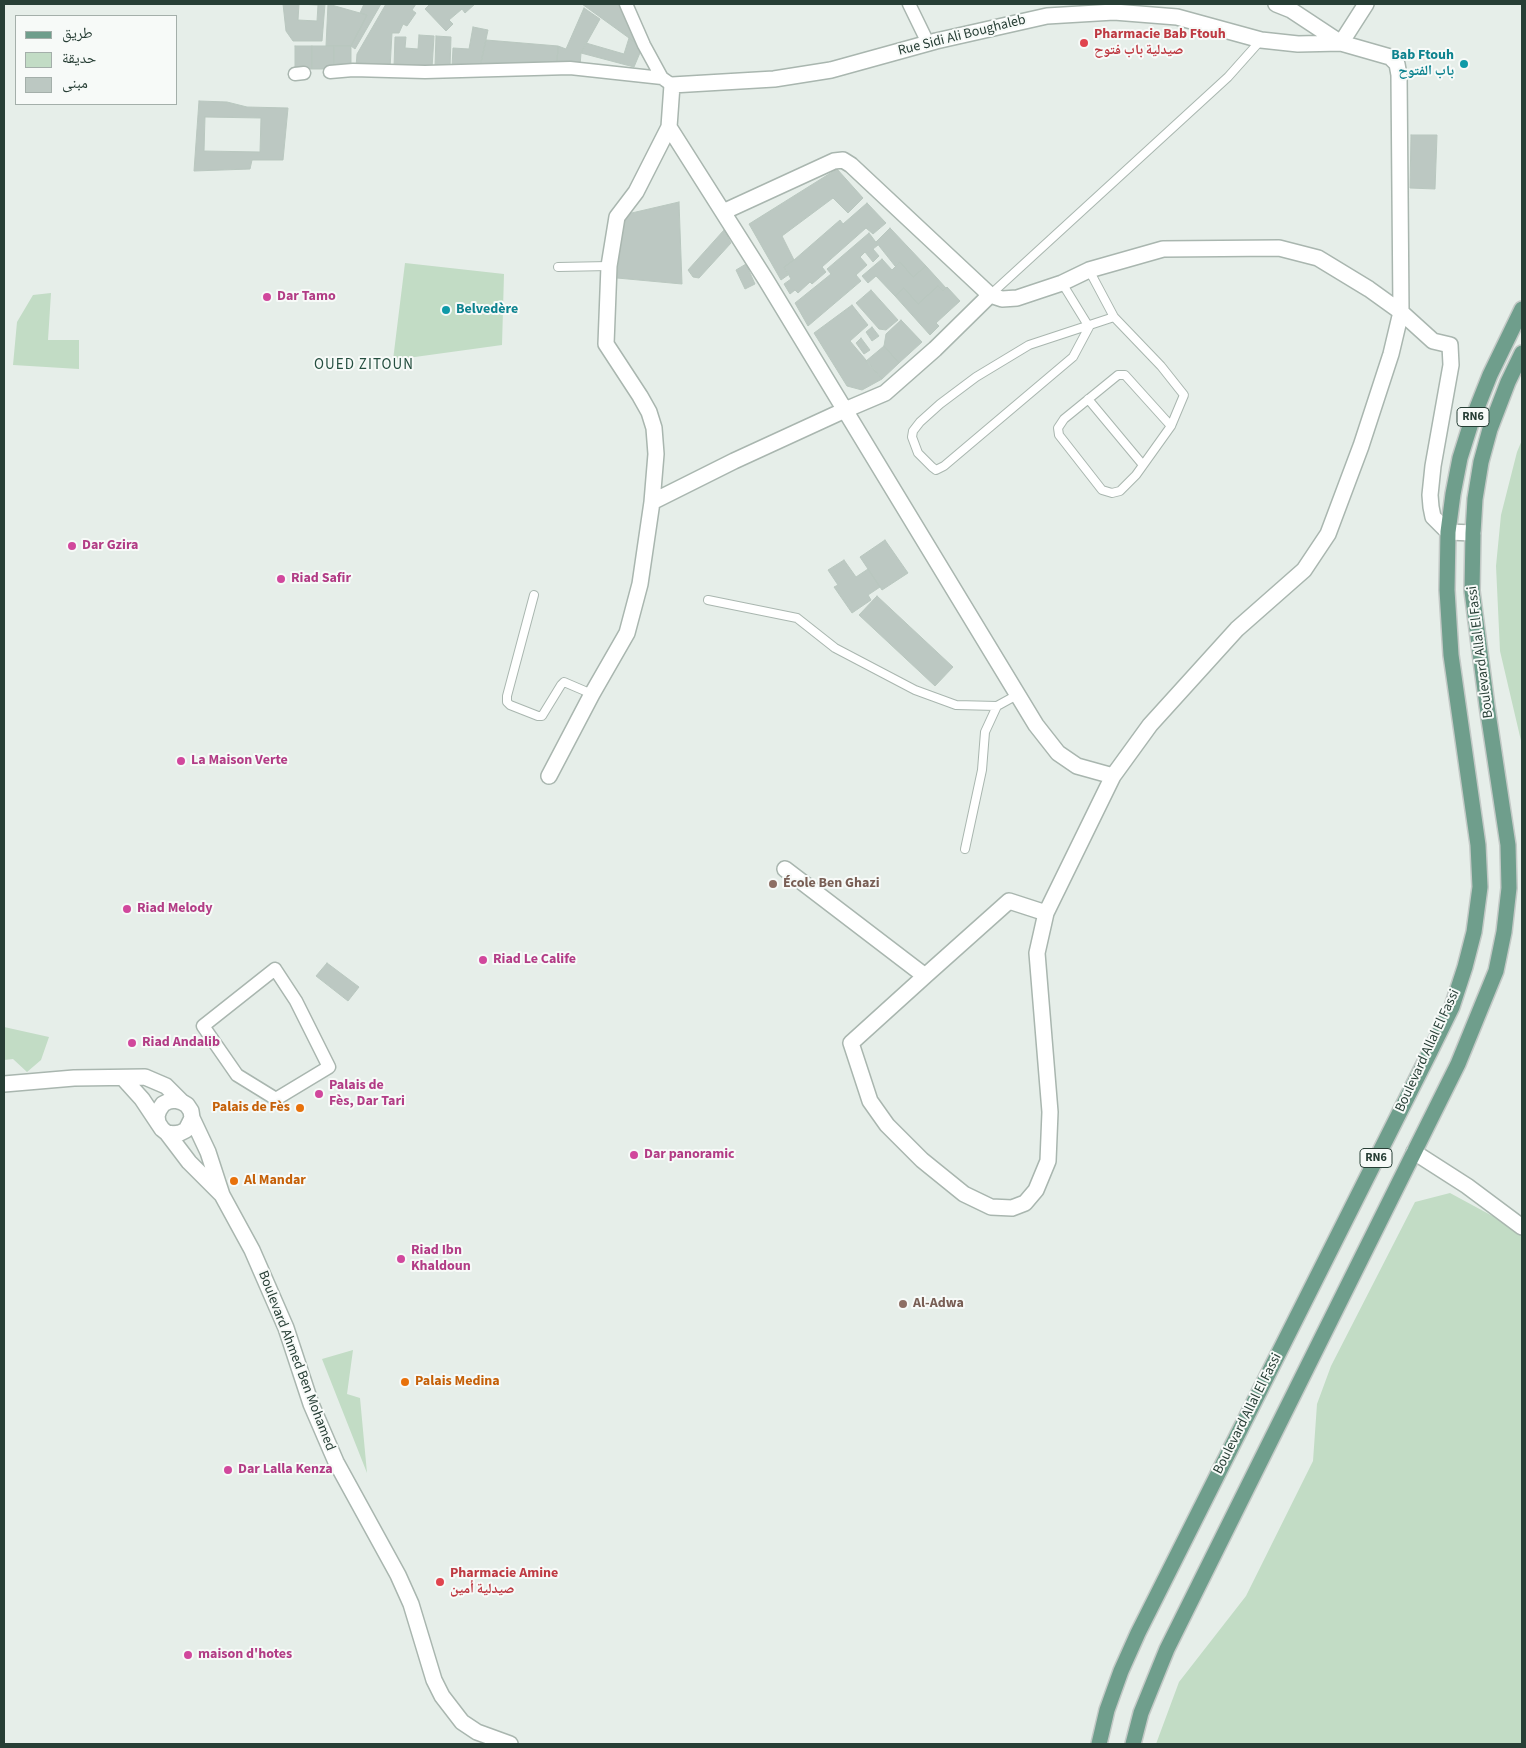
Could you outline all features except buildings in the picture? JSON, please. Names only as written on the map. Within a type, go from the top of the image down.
[{"type":"main road","name":"Boulevard Allal El Fassi","points":[[1099,1744],[1112,1694],[1138,1632],[1452,1007],[1465,967],[1474,932],[1480,887],[1476,827],[1451,656],[1447,590],[1448,532],[1460,458],[1471,423],[1490,375],[1522,309]]},
{"type":"main road","name":"Boulevard Allal El Fassi","points":[[1133,1744],[1141,1713],[1167,1649],[1458,1064],[1496,971],[1504,932],[1509,888],[1508,845],[1472,591],[1473,533],[1475,499],[1490,429],[1508,382],[1522,353]]},
{"type":"street","points":[[548,776],[627,633],[640,584],[652,502],[656,454],[654,428],[649,412],[640,396],[606,344],[609,266],[617,217],[636,192],[669,127],[667,82],[644,46],[626,4]]},
{"type":"street","points":[[909,4],[928,43]]},
{"type":"street","points":[[1046,914],[1008,901],[851,1043],[870,1101],[887,1125],[922,1160],[964,1194],[991,1207],[1012,1208],[1024,1203],[1036,1190],[1048,1161],[1050,1112],[1037,953],[1046,914],[1113,776],[1150,725],[1237,629],[1304,570],[1328,534],[1361,446],[1391,354],[1401,312],[1399,75],[1397,64],[1390,56],[1341,43],[1291,10],[1276,4]]},
{"type":"street","points":[[1341,43],[1366,4]]},
{"type":"street","name":"Rue Sidi Ali Boughaleb","points":[[667,82],[774,79],[831,70],[928,43],[1048,16],[1114,12],[1177,17],[1261,40],[1298,44],[1341,43]]},
{"type":"street","points":[[330,72],[353,70],[425,72],[570,68],[667,82]]},
{"type":"street","points":[[669,127],[845,410],[1036,726],[1058,752],[1077,766],[1113,776]]},
{"type":"street","points":[[723,212],[834,161],[842,160],[851,165],[990,295],[1002,299],[1017,298],[1089,270],[1163,249],[1279,248],[1318,258],[1369,289],[1401,312],[1433,341],[1450,345],[1451,365],[1434,458],[1430,495],[1433,517],[1448,532],[1473,533]]},
{"type":"street","points":[[652,502],[734,461],[885,393],[935,349],[990,295]]},
{"type":"street","points":[[785,869],[925,976]]},
{"type":"street","points":[[275,969],[296,1001],[329,1067],[276,1100],[237,1076],[202,1026],[225,1009],[275,969]]},
{"type":"street","points":[[4,1084],[74,1078],[122,1078],[134,1076],[156,1080],[170,1089],[191,1111],[192,1118],[208,1152],[222,1196]]},
{"type":"street","points":[[122,1078],[142,1099],[189,1162],[222,1196]]},
{"type":"street","points":[[182,1102],[175,1100],[163,1104],[157,1116],[163,1128],[174,1134],[180,1133],[186,1130],[192,1118]]},
{"type":"street","points":[[1414,1152],[1467,1186],[1522,1227]]},
{"type":"street","name":"Boulevard Ahmed Ben Mohamed","points":[[222,1196],[252,1250],[286,1328],[311,1404],[336,1462],[394,1567],[411,1604],[434,1680],[442,1696],[462,1722],[477,1732],[510,1744]]},
{"type":"lane","points":[[990,295],[1228,78],[1261,40]]},
{"type":"lane","points":[[558,267],[609,266]]},
{"type":"lane","points":[[1089,270],[1114,317],[1170,376],[1184,395],[1171,426],[1120,491],[1112,493],[1102,490],[1059,435],[1058,428],[1064,419],[1118,374],[1125,375],[1171,426]]},
{"type":"lane","points":[[1062,282],[1089,327]]},
{"type":"lane","points":[[1089,327],[1073,357],[944,466],[936,470],[918,453],[912,437],[920,422],[940,404],[976,377],[1029,345],[1089,327],[1114,317]]},
{"type":"lane","points":[[1088,399],[1142,465]]},
{"type":"lane","points":[[534,596],[507,702],[510,705],[542,716],[560,685],[564,682],[592,694]]},
{"type":"lane","points":[[708,600],[796,618],[835,648],[915,690],[956,705],[997,706],[1017,695]]},
{"type":"lane","points":[[965,849],[982,770],[985,732],[997,706]]},
{"type":"green space","points":[[405,263],[504,274],[502,345],[393,360]]},
{"type":"green space","points":[[51,293],[48,340],[79,340],[79,369],[13,365],[17,322],[33,295]]},
{"type":"green space","points":[[1522,440],[1522,745],[1500,651],[1496,566],[1501,515],[1517,452]]},
{"type":"green space","points":[[4,1027],[49,1037],[41,1060],[27,1072],[13,1059],[4,1060]]},
{"type":"green space","points":[[1450,1193],[1522,1232],[1522,1744],[1156,1744],[1179,1682],[1246,1596],[1313,1461],[1317,1404],[1331,1366],[1415,1202]]},
{"type":"green space","points":[[353,1350],[347,1394],[360,1398],[367,1473],[322,1359]]},
{"type":"place","name":"Pharmacie Bab Ftouh صيدلية باب فتوح","points":[[1084,43]]},
{"type":"place","name":"Bab Ftouh باب الفتوح","points":[[1464,64]]},
{"type":"place","name":"Dar Tamo","points":[[267,297]]},
{"type":"place","name":"Belvedère","points":[[446,310]]},
{"type":"place","name":"Dar Gzira","points":[[72,546]]},
{"type":"place","name":"Riad Safir","points":[[281,579]]},
{"type":"place","name":"La Maison Verte","points":[[181,761]]},
{"type":"place","name":"École Ben Ghazi","points":[[773,884]]},
{"type":"place","name":"Riad Melody","points":[[127,909]]},
{"type":"place","name":"Riad Le Calife","points":[[483,960]]},
{"type":"place","name":"Riad Andalib","points":[[132,1043]]},
{"type":"place","name":"Palais de Fès, Dar Tari","points":[[319,1094]]},
{"type":"place","name":"Palais de Fès","points":[[300,1108]]},
{"type":"place","name":"Dar panoramic","points":[[634,1155]]},
{"type":"place","name":"Al Mandar","points":[[234,1181]]},
{"type":"place","name":"Riad Ibn Khaldoun","points":[[401,1259]]},
{"type":"place","name":"Al-Adwa","points":[[903,1304]]},
{"type":"place","name":"Palais Medina","points":[[405,1382]]},
{"type":"place","name":"Dar Lalla Kenza","points":[[228,1470]]},
{"type":"place","name":"Pharmacie Amine صيدلية أمين","points":[[440,1582]]},
{"type":"place","name":"maison d'hotes","points":[[188,1655]]},
{"type":"district","name":"OUED ZITOUN","points":[[364,366]]}]
